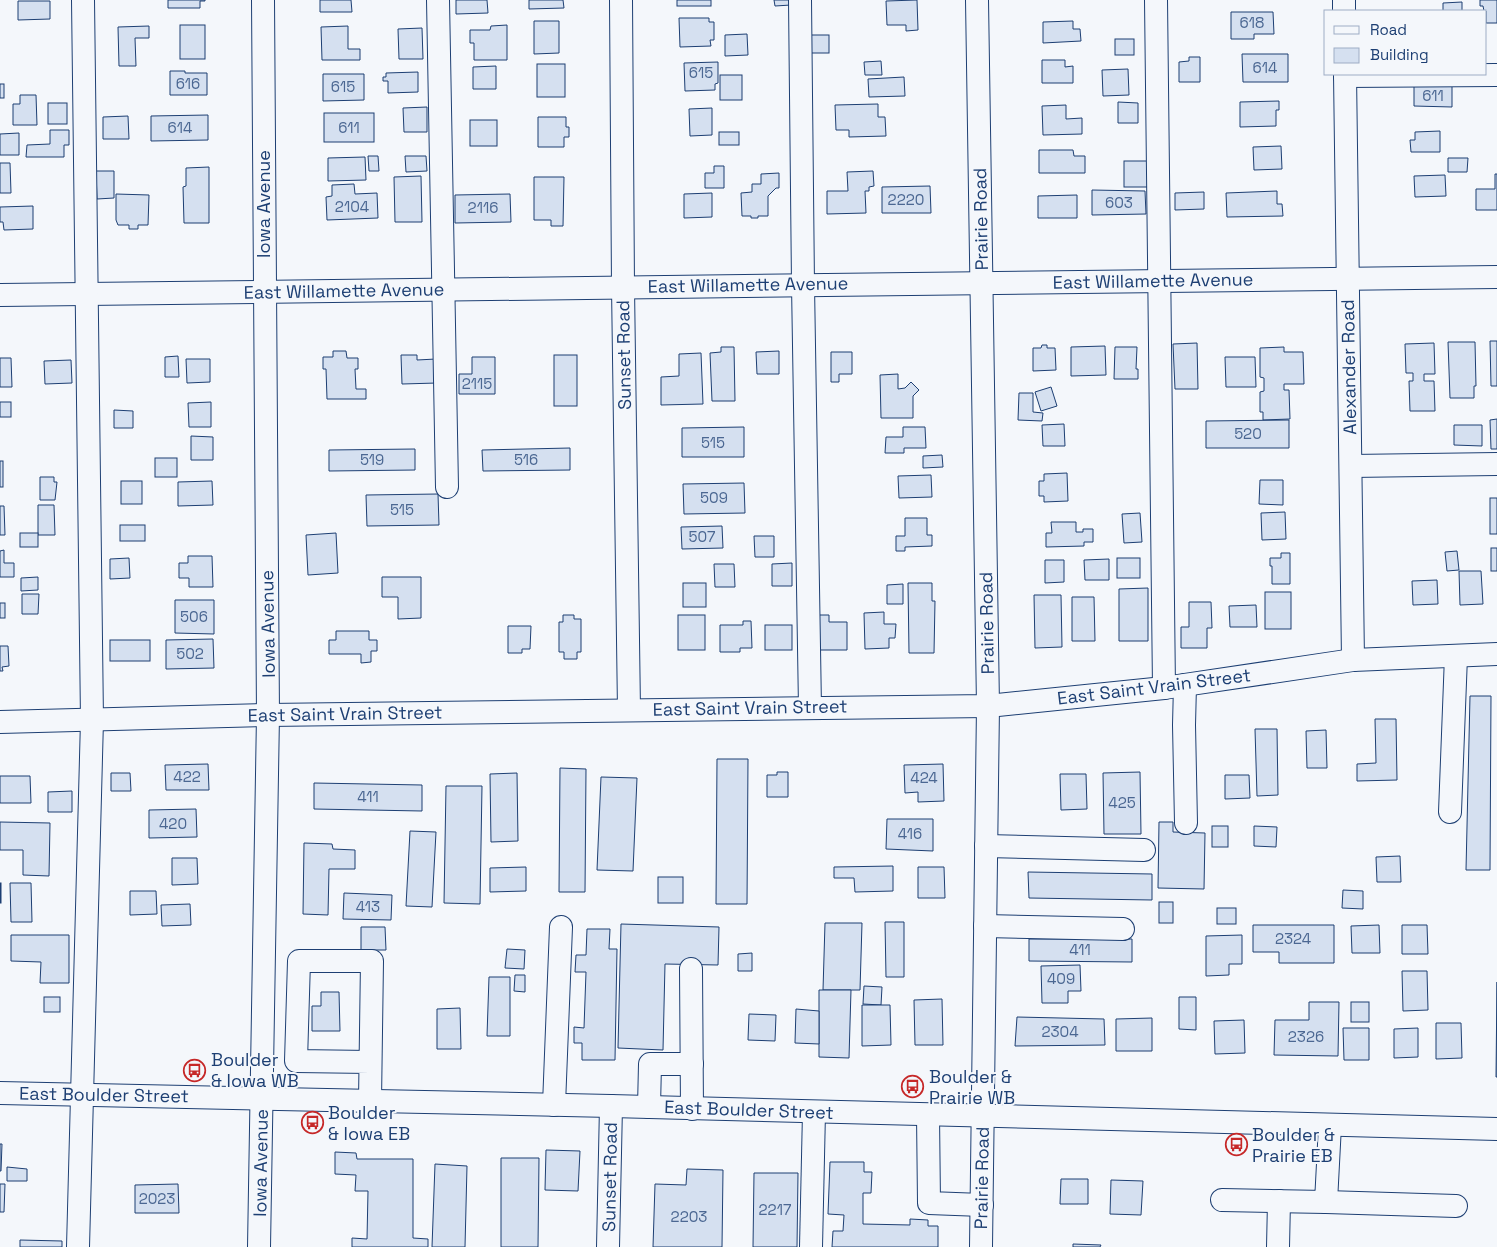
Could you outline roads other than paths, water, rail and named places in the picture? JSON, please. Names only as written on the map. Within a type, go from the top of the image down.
[{"type":"street","points":[[78,1247],[92,720],[83,0]]},
{"type":"street","name":"Iowa Avenue","points":[[259,1247],[268,715],[264,0]]},
{"type":"street","points":[[438,0],[447,487]]},
{"type":"street","name":"Sunset Road","points":[[621,0],[629,710]]},
{"type":"street","points":[[800,0],[810,708]]},
{"type":"street","name":"Prairie Road","points":[[977,0],[988,706],[981,1247]]},
{"type":"street","points":[[1156,0],[1160,281],[1175,686],[1184,725],[1186,823]]},
{"type":"street","points":[[1345,75],[1497,75]]},
{"type":"street","name":"Alexander Road","points":[[1345,75],[1354,660]]},
{"type":"street","name":"East Willamette Avenue","points":[[0,295],[1497,277]]},
{"type":"street","points":[[1350,466],[1497,464]]},
{"type":"street","name":"East Saint Vrain Street","points":[[0,722],[268,715],[988,706],[1175,686],[1354,660],[1497,654]]},
{"type":"street","points":[[1450,812],[1456,656]]},
{"type":"street","points":[[986,846],[1144,850]]},
{"type":"street","points":[[985,926],[1123,928]]},
{"type":"street","points":[[554,1105],[560,928]]},
{"type":"street","points":[[370,1062],[296,1061],[299,961],[372,961],[370,1101]]},
{"type":"street","points":[[691,969],[692,1109]]},
{"type":"street","points":[[649,1108],[650,1064],[692,1064]]},
{"type":"street","name":"East Boulder Street","points":[[0,1093],[611,1106],[1497,1129]]},
{"type":"street","name":"Sunset Road","points":[[608,1247],[611,1106]]},
{"type":"street","points":[[811,1247],[814,1112]]},
{"type":"street","points":[[928,1115],[929,1203],[982,1205]]},
{"type":"street","points":[[1326,1202],[1330,1125]]},
{"type":"street","points":[[1222,1200],[1456,1206]]},
{"type":"street","points":[[1278,1201],[1278,1247]]},
{"type":"place","name":"Boulder & Iowa WB","points":[[195,1070]]},
{"type":"place","name":"Boulder & Prairie WB","points":[[913,1087]]},
{"type":"place","name":"Boulder & Iowa EB","points":[[312,1123]]},
{"type":"place","name":"Boulder & Prairie EB","points":[[1236,1145]]}]
